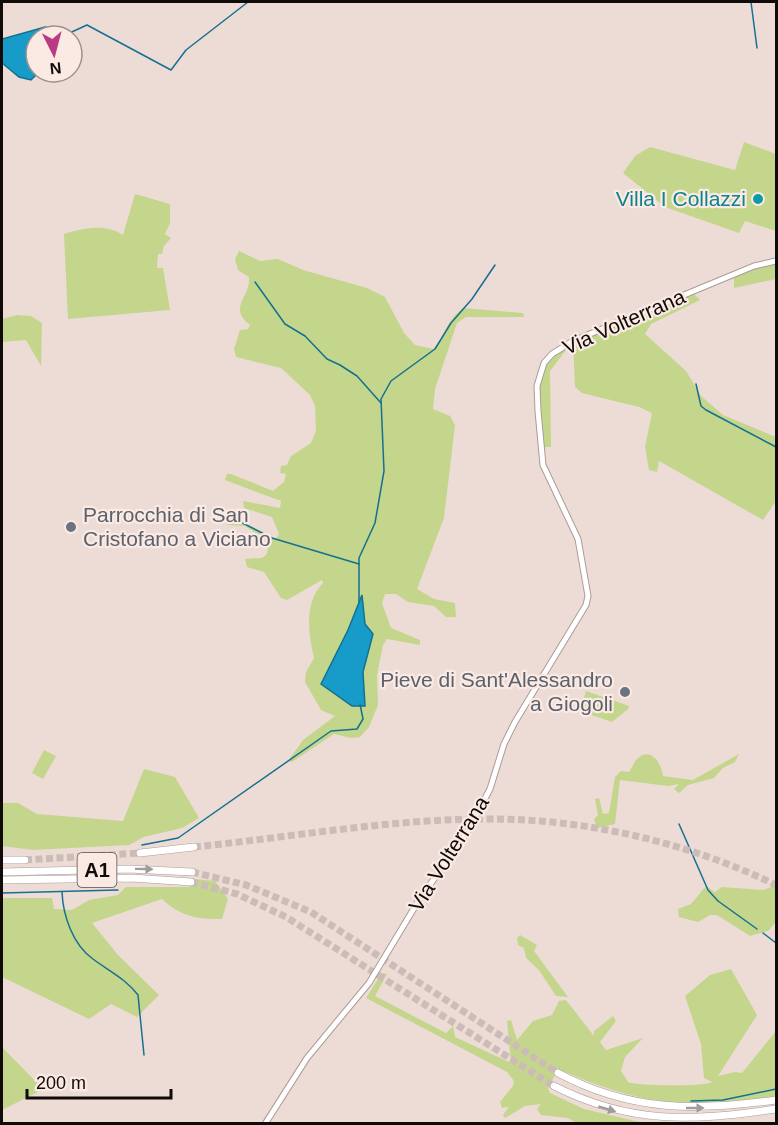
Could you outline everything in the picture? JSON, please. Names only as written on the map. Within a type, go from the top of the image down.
[{"type":"highway","name":"A1","points":[[140,853],[194,847]]},
{"type":"highway","points":[[2,860],[25,860]]},
{"type":"highway","name":"A1","points":[[2,872],[129,869],[192,872]]},
{"type":"highway","name":"A1","points":[[2,879],[156,879],[190,882]]},
{"type":"highway","points":[[558,1073],[601,1092],[652,1104],[710,1108],[777,1100]]},
{"type":"highway","points":[[554,1086],[583,1102],[648,1118],[709,1118],[777,1109]]},
{"type":"main road","name":"Via Volterrana","points":[[265,1124],[307,1058],[369,983],[419,900],[466,834],[490,789],[504,744],[515,722],[586,605],[588,596],[578,539],[543,465],[537,386],[544,363],[552,354],[573,341],[754,266],[777,261]]},
{"type":"green space","points":[[744,142],[776,154],[776,231],[745,221],[739,233],[665,207],[623,173],[635,156],[650,147],[735,170]]},
{"type":"green space","points":[[135,194],[170,204],[170,223],[165,234],[171,238],[164,246],[162,254],[158,254],[157,268],[163,268],[170,310],[68,319],[64,234],[102,228],[123,235]]},
{"type":"green space","points":[[239,251],[260,261],[278,259],[303,270],[367,288],[385,297],[404,333],[415,345],[433,349],[452,319],[463,308],[523,313],[524,317],[466,317],[457,323],[435,389],[433,409],[450,416],[455,425],[444,518],[417,589],[434,599],[455,603],[456,617],[446,617],[434,606],[408,602],[396,594],[385,594],[382,603],[391,628],[420,640],[420,645],[387,639],[383,645],[377,675],[378,705],[369,727],[360,737],[351,738],[334,734],[292,762],[288,761],[303,740],[335,716],[321,710],[305,682],[306,672],[314,658],[309,629],[310,609],[323,583],[322,580],[287,600],[281,598],[264,572],[247,567],[245,559],[262,558],[267,554],[269,542],[245,526],[227,525],[225,520],[231,516],[276,539],[279,534],[272,517],[244,508],[243,501],[280,508],[281,501],[225,480],[227,474],[231,474],[273,491],[284,482],[286,474],[280,473],[281,466],[287,465],[291,456],[311,443],[316,431],[315,406],[310,395],[281,368],[236,357],[234,349],[240,330],[248,329],[250,325],[240,313],[249,277],[238,270],[235,259]],"holes":[[[362,596],[365,624],[373,634],[363,672],[364,706],[352,706],[321,683],[348,630]]]},
{"type":"green space","points":[[776,261],[776,279],[734,288],[734,274]]},
{"type":"green space","points":[[692,292],[700,300],[651,324],[645,334],[686,371],[701,396],[723,415],[776,437],[776,501],[763,520],[659,461],[657,472],[649,470],[645,447],[652,413],[639,407],[582,393],[575,387],[573,342]]},
{"type":"green space","points":[[17,315],[31,316],[42,323],[41,366],[26,340],[2,342],[2,319]]},
{"type":"green space","points":[[572,342],[550,371],[551,447],[540,447],[536,404],[539,373],[552,354]]},
{"type":"green space","points":[[586,691],[629,706],[628,709],[612,722],[580,711]]},
{"type":"green space","points":[[44,750],[56,756],[43,779],[32,773]]},
{"type":"green space","points":[[647,754],[655,758],[663,776],[693,780],[739,754],[735,762],[723,768],[714,778],[688,785],[679,793],[674,789],[679,784],[668,786],[620,780],[615,824],[597,828],[594,819],[598,815],[595,799],[599,798],[603,814],[609,813],[615,777],[621,771],[629,772],[642,755]]},
{"type":"green space","points":[[144,769],[175,777],[199,818],[182,828],[144,837],[129,845],[33,850],[2,846],[2,803],[18,803],[37,814],[123,821]]},
{"type":"green space","points":[[194,879],[215,881],[228,899],[222,919],[190,916],[176,910],[162,899],[92,923],[118,955],[159,995],[137,1017],[111,1004],[89,1019],[2,977],[2,898],[52,898],[54,909],[72,910],[89,900],[118,895],[126,887],[189,887]]},
{"type":"green space","points":[[776,885],[776,922],[768,931],[750,936],[717,915],[710,915],[698,922],[679,917],[678,909],[691,904],[706,886],[715,892],[722,887],[763,890]]},
{"type":"green space","points":[[520,935],[537,945],[534,951],[568,997],[556,996],[539,970],[526,958],[524,948],[518,945],[517,938]]},
{"type":"green space","points":[[731,969],[757,1015],[718,1076],[735,1072],[742,1073],[776,1031],[776,1096],[716,1103],[664,1102],[614,1090],[558,1069],[548,1089],[550,1093],[584,1109],[644,1123],[576,1123],[568,1118],[541,1115],[537,1109],[541,1104],[525,1106],[505,1118],[503,1115],[509,1107],[502,1108],[500,1102],[513,1086],[514,1081],[507,1072],[366,998],[382,973],[387,974],[375,996],[446,1033],[453,1026],[455,1037],[511,1063],[507,1021],[511,1020],[517,1040],[533,1021],[552,1015],[559,1001],[566,1000],[594,1036],[594,1031],[613,1016],[616,1021],[600,1042],[606,1050],[643,1038],[625,1057],[621,1071],[628,1082],[698,1085],[712,1082],[704,1078],[701,1044],[685,996],[710,975]]},
{"type":"green space","points":[[2,1047],[37,1083],[38,1092],[2,1110]]},
{"type":"water","points":[[24,33],[24,78],[19,77],[2,63],[2,39]]},
{"type":"water","points":[[362,595],[365,624],[373,634],[363,672],[365,706],[352,706],[321,684],[348,630]]},
{"type":"waterway","points":[[84,26],[87,25],[171,70],[186,50],[248,2]]},
{"type":"waterway","points":[[751,2],[757,48]]},
{"type":"waterway","points":[[359,602],[359,558],[375,523],[384,471],[381,399],[391,381],[435,349],[451,323],[472,299],[495,265]]},
{"type":"waterway","points":[[255,282],[285,324],[305,336],[327,359],[357,376],[381,403]]},
{"type":"waterway","points":[[696,384],[701,406],[706,410],[776,447]]},
{"type":"waterway","points":[[227,515],[272,538],[359,564]]},
{"type":"waterway","points":[[142,845],[178,838],[331,731],[357,729],[363,719],[360,704]]},
{"type":"waterway","points":[[679,824],[708,890],[718,901],[757,929]]},
{"type":"waterway","points":[[2,893],[118,890]]},
{"type":"waterway","points":[[62,892],[64,911],[70,929],[80,946],[93,959],[128,984],[138,995],[144,1055]]},
{"type":"waterway","points":[[763,933],[776,943]]},
{"type":"waterway","points":[[691,1101],[723,1100],[776,1089]]},
{"type":"tunnel","points":[[194,847],[402,823],[443,820],[526,820],[590,827],[654,840],[717,860],[776,885]]},
{"type":"tunnel","points":[[25,860],[140,853]]},
{"type":"tunnel","points":[[192,872],[246,885],[311,912],[558,1073]]},
{"type":"tunnel","points":[[191,882],[237,894],[286,917],[554,1086]]},
{"type":"place","name":"Villa I Collazzi","points":[[758,199]]},
{"type":"place","name":"Parrocchia di San Cristofano a Viciano","points":[[71,527]]},
{"type":"place","name":"Pieve di Sant'Alessandro a Giogoli","points":[[625,692]]}]
